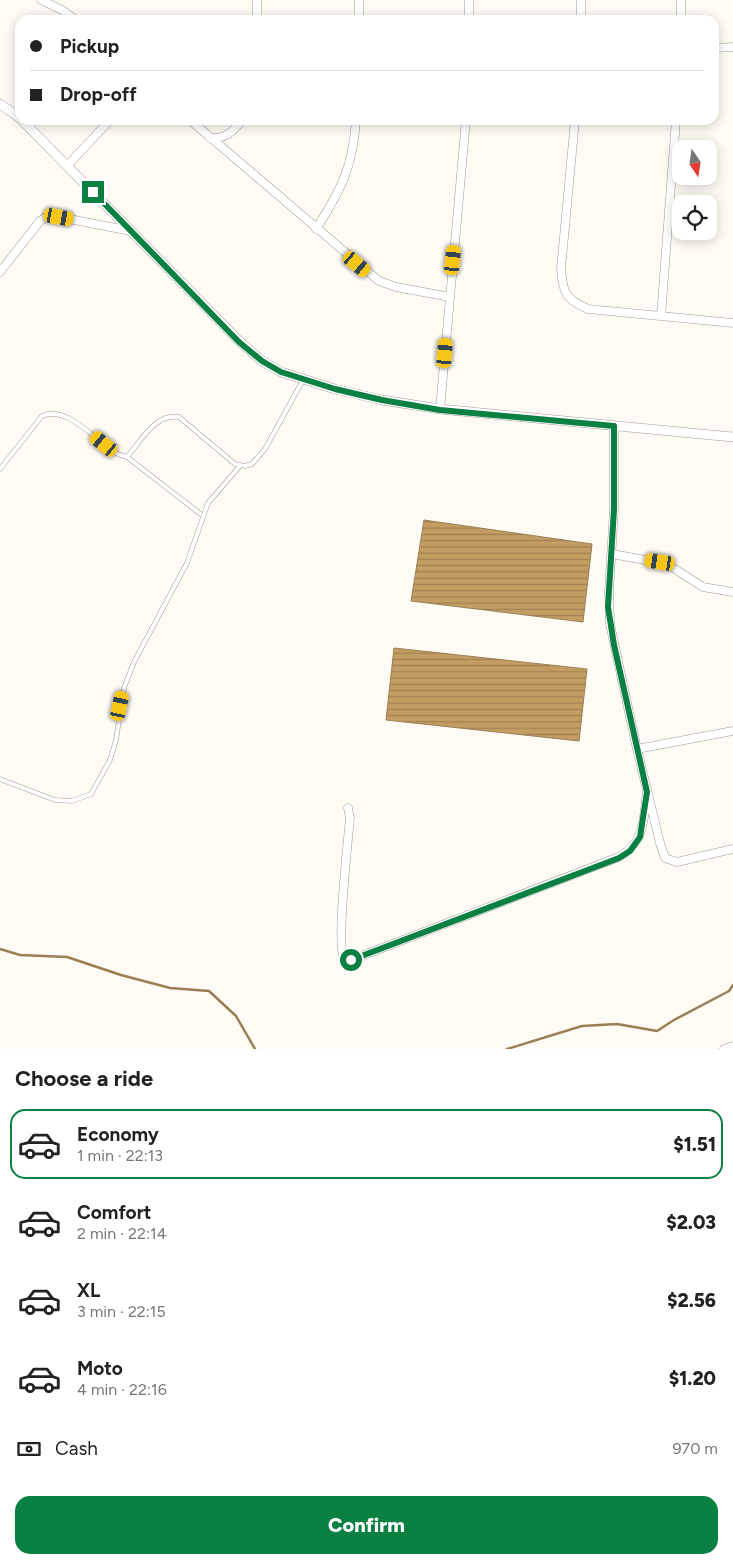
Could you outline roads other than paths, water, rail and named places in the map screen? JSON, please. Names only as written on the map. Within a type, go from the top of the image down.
[{"type":"street","points":[[41,0],[69,15]]},
{"type":"street","points":[[256,15],[257,0]]},
{"type":"street","points":[[359,0],[359,15]]},
{"type":"street","points":[[469,0],[469,15]]},
{"type":"street","points":[[581,0],[581,15]]},
{"type":"street","points":[[681,0],[681,15]]},
{"type":"street","points":[[719,48],[733,47]]},
{"type":"street","points":[[0,104],[15,115]]},
{"type":"street","points":[[27,125],[239,342],[262,361],[281,372],[303,380],[382,400],[440,410],[733,437]]},
{"type":"street","points":[[68,166],[105,125]]},
{"type":"street","points":[[196,125],[379,281],[396,287],[450,297]]},
{"type":"street","points":[[210,138],[225,137],[237,125]]},
{"type":"street","points":[[316,229],[332,205],[350,166],[356,125]]},
{"type":"street","points":[[440,410],[466,125]]},
{"type":"street","points":[[575,125],[561,269],[562,284],[573,303],[588,309],[733,323]]},
{"type":"street","points":[[661,316],[676,125]]},
{"type":"street","points":[[0,272],[40,221],[46,217],[59,217],[131,231]]},
{"type":"street","points":[[614,426],[615,486],[609,592],[610,624],[637,749],[663,854],[669,860],[677,862],[733,849]]},
{"type":"street","points":[[612,554],[667,564],[703,587],[733,592]]},
{"type":"street","points":[[637,749],[733,731]]},
{"type":"street","points":[[348,808],[350,818],[341,948],[344,958],[351,960],[619,858],[630,851],[640,837],[647,792]]},
{"type":"street","points":[[724,1049],[733,1046]]},
{"type":"lane","points":[[127,457],[154,425],[161,419],[172,416],[179,417],[235,464],[240,466],[252,464],[265,449],[303,380]]},
{"type":"lane","points":[[0,469],[42,416],[52,413],[63,415],[114,452],[127,457],[203,516]]},
{"type":"lane","points":[[0,778],[54,800],[72,801],[91,794],[110,760],[116,740],[120,706],[129,674],[187,563],[212,496],[240,466]]},
{"type":"waterway","points":[[0,949],[20,955],[67,957],[121,975],[170,988],[209,991],[236,1016],[255,1049]]},
{"type":"waterway","points":[[507,1049],[582,1026],[617,1024],[657,1031],[729,991],[733,985]]}]
